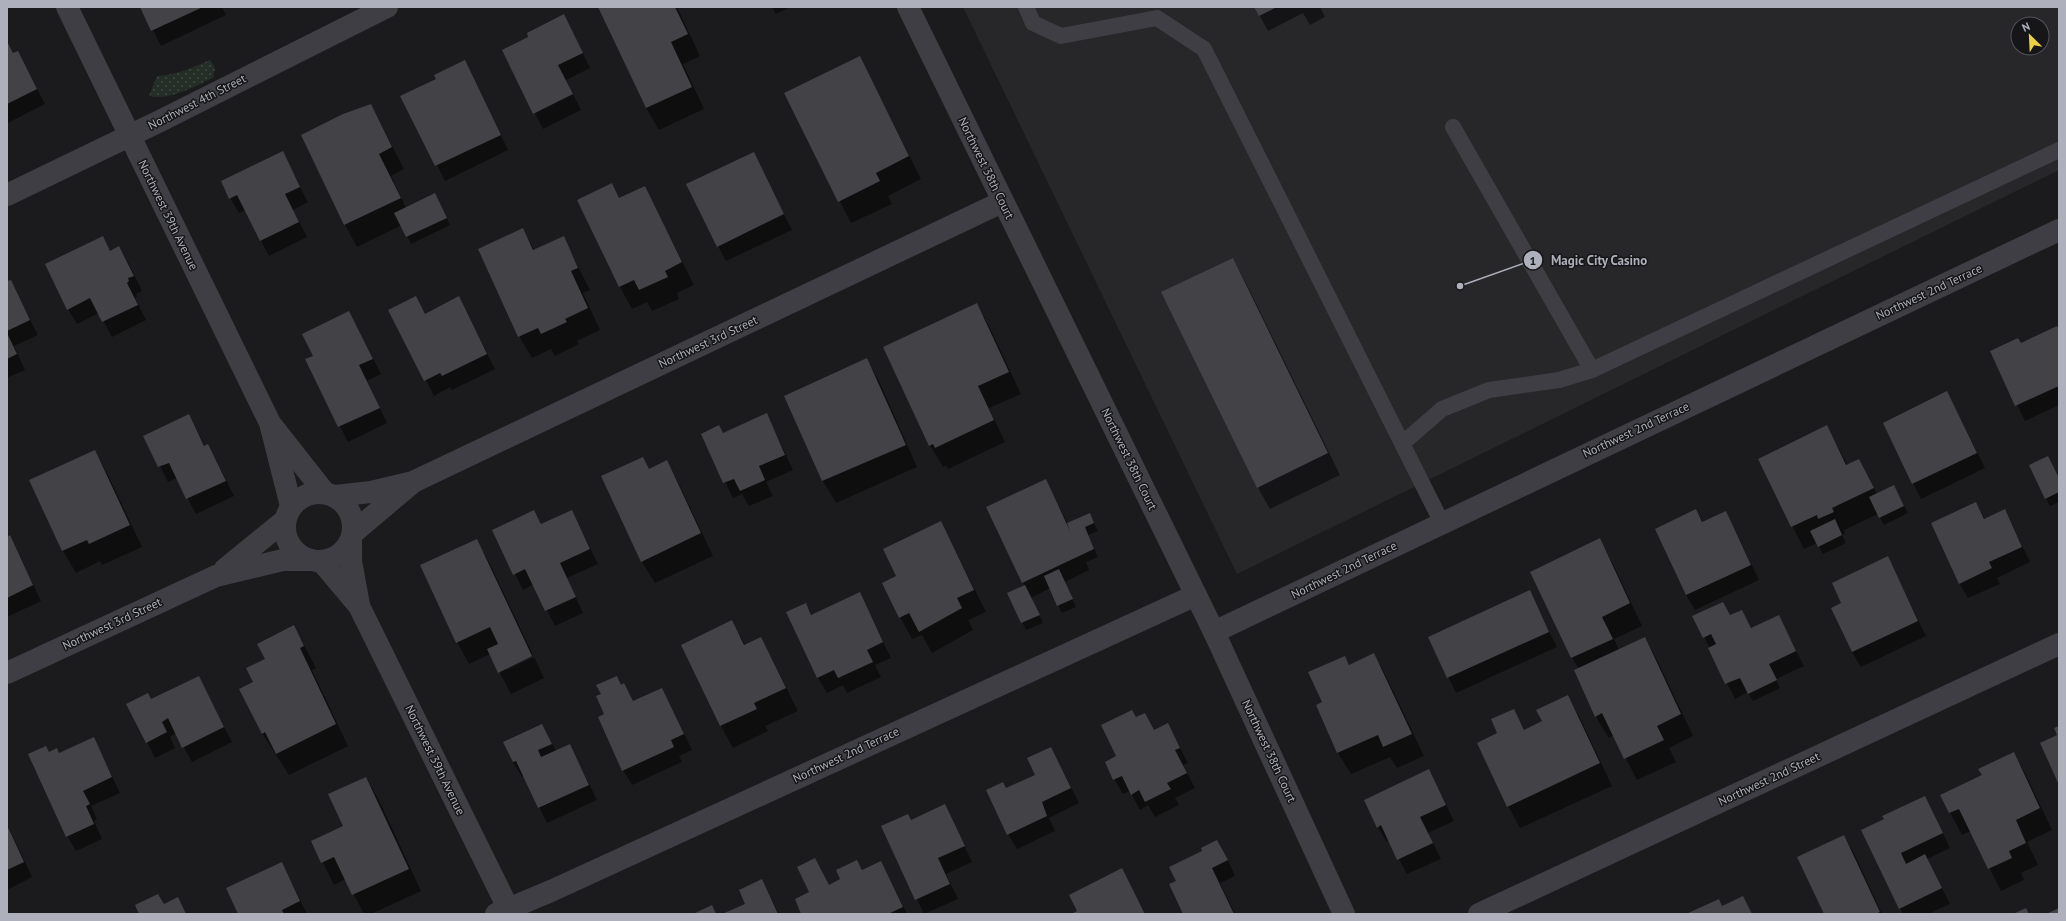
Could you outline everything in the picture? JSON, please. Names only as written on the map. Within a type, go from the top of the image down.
[{"type":"street","name":"Northwest 39th Avenue","points":[[67,7],[270,423],[330,494]]},
{"type":"street","name":"Northwest 4th Street","points":[[7,195],[387,7]]},
{"type":"street","name":"Northwest 38th Court","points":[[908,7],[1002,202],[1214,632],[1344,914]]},
{"type":"street","name":"Northwest 3rd Street","points":[[330,494],[371,492],[413,482],[1002,202]]},
{"type":"street","name":"Northwest 2nd Terrace","points":[[1214,632],[1442,522],[2059,230]]},
{"type":"street","name":"Northwest 39th Avenue","points":[[270,423],[288,514]]},
{"type":"street","name":"Northwest 3rd Street","points":[[352,536],[413,482]]},
{"type":"street","points":[[313,493],[330,494],[346,505],[353,517],[352,536],[344,551],[333,558],[315,560],[298,554],[290,545],[285,533],[288,514],[302,497],[313,493]]},
{"type":"street","name":"Northwest 3rd Street","points":[[216,576],[288,514]]},
{"type":"street","name":"Northwest 39th Avenue","points":[[352,536],[351,561],[359,606],[505,912]]},
{"type":"street","name":"Northwest 3rd Street","points":[[7,673],[216,576],[282,560],[315,560]]},
{"type":"street","name":"Northwest 39th Avenue","points":[[315,560],[359,606]]},
{"type":"street","name":"Northwest 2nd Terrace","points":[[505,912],[1196,595]]},
{"type":"street","name":"Northwest 2nd Street","points":[[1479,914],[2059,644]]},
{"type":"lane","points":[[1026,7],[1034,23],[1061,36],[1158,18],[1204,49],[1442,522]]},
{"type":"lane","points":[[1453,127],[1592,370]]},
{"type":"lane","points":[[1403,443],[1442,409],[1489,390],[1559,380],[1592,370],[2059,150]]},
{"type":"shaded area","points":[[963,7],[2059,7],[2059,170],[1237,574]]},
{"type":"shaded area","points":[[210,60],[215,68],[213,78],[174,95],[157,97],[149,96],[157,76],[177,73]]},
{"type":"building","points":[[140,7],[203,7],[151,31]]},
{"type":"building","points":[[598,7],[675,7],[688,34],[671,42],[692,87],[646,108]]},
{"type":"building","points":[[1254,7],[1277,7],[1259,16]]},
{"type":"building","points":[[564,14],[583,53],[558,65],[573,94],[533,114],[502,50],[528,37],[527,33]]},
{"type":"building","points":[[7,41],[13,53],[18,51],[37,89],[7,104]]},
{"type":"building","points":[[860,56],[909,156],[876,173],[880,181],[838,202],[784,93]]},
{"type":"building","points":[[465,60],[501,135],[435,166],[400,96],[436,79],[434,75]]},
{"type":"building","points":[[371,104],[392,147],[379,154],[401,198],[344,225],[301,135],[343,114]]},
{"type":"building","points":[[283,151],[300,187],[285,194],[299,222],[260,241],[237,195],[229,199],[221,181]]},
{"type":"building","points":[[754,152],[784,214],[717,247],[686,184]]},
{"type":"building","points":[[612,183],[619,198],[645,186],[682,262],[665,271],[668,277],[639,290],[634,280],[619,287],[577,200]]},
{"type":"building","points":[[435,193],[447,218],[406,237],[394,213]]},
{"type":"building","points":[[523,228],[533,250],[564,236],[578,268],[571,271],[588,308],[565,319],[567,322],[541,334],[538,328],[518,337],[478,249]]},
{"type":"building","points":[[103,236],[110,251],[119,246],[134,276],[128,278],[129,281],[127,283],[138,305],[102,322],[90,298],[67,310],[45,264]]},
{"type":"building","points":[[1233,258],[1328,453],[1257,488],[1161,292]]},
{"type":"building","points":[[11,280],[30,320],[7,331],[7,281]]},
{"type":"building","points":[[416,296],[425,314],[459,296],[487,354],[442,376],[440,373],[424,381],[388,310]]},
{"type":"building","points":[[977,303],[1009,372],[978,386],[994,420],[935,448],[933,444],[929,446],[883,347]]},
{"type":"building","points":[[349,311],[373,359],[359,365],[380,408],[338,427],[305,359],[313,356],[302,334]]},
{"type":"building","points":[[2057,326],[2059,330],[2059,386],[2015,406],[1990,351],[2018,338],[2021,343]]},
{"type":"building","points":[[7,333],[17,354],[7,359]]},
{"type":"building","points":[[867,358],[906,445],[822,481],[784,396]]},
{"type":"building","points":[[1947,391],[1977,453],[1912,484],[1883,423]]},
{"type":"building","points":[[767,413],[785,455],[759,466],[765,480],[740,491],[734,479],[723,483],[701,434],[719,425],[723,433]]},
{"type":"building","points":[[189,414],[204,446],[208,444],[226,481],[186,499],[169,463],[158,467],[143,436]]},
{"type":"building","points":[[1827,425],[1846,465],[1859,459],[1874,488],[1832,508],[1834,512],[1818,519],[1817,515],[1791,527],[1758,459]]},
{"type":"building","points":[[95,450],[130,525],[89,544],[87,540],[62,551],[29,480]]},
{"type":"building","points":[[2048,456],[2059,478],[2059,492],[2045,499],[2029,465]]},
{"type":"building","points":[[643,457],[649,469],[667,460],[701,533],[641,562],[601,476]]},
{"type":"building","points":[[1046,479],[1070,531],[1067,523],[1090,513],[1094,523],[1085,527],[1094,549],[1022,583],[986,507]]},
{"type":"building","points":[[1894,485],[1904,506],[1879,518],[1869,497]]},
{"type":"building","points":[[1976,502],[1984,519],[2005,509],[2022,547],[1989,562],[1992,568],[1959,584],[1931,523]]},
{"type":"building","points":[[1696,509],[1702,522],[1726,511],[1751,565],[1686,595],[1655,529]]},
{"type":"building","points":[[534,510],[541,524],[572,510],[590,549],[560,563],[576,597],[545,611],[525,569],[513,575],[492,530]]},
{"type":"building","points":[[1835,519],[1842,535],[1818,547],[1810,531]]},
{"type":"building","points":[[941,521],[974,590],[957,598],[962,608],[919,632],[909,613],[899,618],[882,583],[896,576],[883,549]]},
{"type":"building","points":[[10,535],[33,585],[7,598],[7,537]]},
{"type":"building","points":[[1600,538],[1630,603],[1602,617],[1613,639],[1571,658],[1530,572]]},
{"type":"building","points":[[477,539],[532,656],[498,673],[487,649],[498,644],[490,627],[456,643],[420,565]]},
{"type":"building","points":[[1888,556],[1918,621],[1852,652],[1831,608],[1841,603],[1832,583]]},
{"type":"building","points":[[1059,569],[1073,599],[1057,606],[1044,576]]},
{"type":"building","points":[[1025,585],[1040,615],[1021,623],[1007,593]]},
{"type":"building","points":[[1530,590],[1549,632],[1447,678],[1428,637]]},
{"type":"building","points":[[860,592],[883,642],[867,650],[873,662],[838,678],[834,670],[817,678],[786,612],[806,603],[811,615]]},
{"type":"building","points":[[1723,602],[1730,615],[1742,610],[1751,628],[1779,615],[1796,651],[1769,664],[1777,680],[1748,694],[1740,678],[1725,684],[1708,648],[1716,644],[1711,634],[1703,638],[1692,616]]},
{"type":"building","points":[[732,620],[744,645],[761,637],[786,688],[754,703],[757,709],[720,726],[681,645]]},
{"type":"building","points":[[294,625],[304,646],[300,648],[336,724],[276,754],[265,732],[262,734],[239,689],[253,682],[246,668],[265,659],[257,644]]},
{"type":"building","points":[[1645,637],[1681,714],[1657,726],[1664,740],[1624,759],[1602,713],[1595,717],[1574,670]]},
{"type":"building","points":[[1374,653],[1412,734],[1383,747],[1378,735],[1337,753],[1316,705],[1322,702],[1308,672],[1345,656],[1349,665]]},
{"type":"building","points":[[199,676],[224,727],[182,748],[168,718],[162,722],[167,732],[146,743],[126,704],[148,693],[151,699]]},
{"type":"building","points":[[617,676],[621,685],[624,683],[633,701],[662,688],[684,734],[671,740],[674,747],[622,771],[598,717],[604,714],[596,696],[601,694],[596,685]]},
{"type":"building","points":[[1568,695],[1600,763],[1507,807],[1477,743],[1497,733],[1491,719],[1514,709],[1524,730],[1542,721],[1536,710]]},
{"type":"building","points":[[1132,710],[1136,717],[1145,713],[1154,730],[1168,723],[1180,748],[1175,750],[1187,773],[1167,783],[1171,789],[1145,802],[1139,790],[1131,795],[1122,776],[1113,780],[1105,762],[1116,756],[1101,725]]},
{"type":"building","points":[[542,724],[552,744],[538,750],[541,757],[570,744],[589,785],[538,808],[516,761],[513,762],[503,742]]},
{"type":"building","points":[[2059,726],[2059,785],[2040,743],[2057,735],[2054,728]]},
{"type":"building","points":[[94,737],[112,777],[83,791],[90,804],[86,806],[94,824],[66,837],[28,754],[46,746],[49,752],[57,748],[59,753]]},
{"type":"building","points":[[1051,747],[1071,788],[1042,802],[1047,816],[1007,835],[986,790],[1003,782],[1006,788],[1035,775],[1027,758]]},
{"type":"building","points":[[2014,752],[2040,808],[2016,820],[2026,843],[2009,851],[2012,858],[1988,869],[1959,809],[1949,813],[1940,795],[1982,775],[1978,769]]},
{"type":"building","points":[[1429,769],[1446,805],[1420,817],[1433,843],[1397,860],[1381,825],[1377,828],[1364,800]]},
{"type":"building","points":[[366,777],[409,869],[352,895],[334,857],[321,863],[311,841],[343,826],[328,794]]},
{"type":"building","points":[[1925,796],[1943,833],[1901,853],[1906,864],[1925,854],[1942,888],[1899,909],[1861,830],[1884,819],[1882,816]]},
{"type":"building","points":[[945,804],[965,846],[938,858],[950,884],[915,900],[881,826],[908,814],[911,820]]},
{"type":"building","points":[[7,825],[24,862],[7,870]]},
{"type":"building","points":[[1844,835],[1880,912],[1876,914],[1824,914],[1797,857]]},
{"type":"building","points":[[1217,840],[1228,860],[1212,868],[1234,914],[1183,914],[1169,884],[1176,881],[1169,867],[1202,851],[1201,848]]},
{"type":"building","points":[[815,858],[829,885],[840,879],[836,870],[857,860],[862,870],[881,861],[903,907],[888,914],[801,914],[795,899],[809,892],[797,867]]},
{"type":"building","points":[[282,862],[300,901],[282,910],[284,914],[238,914],[226,888]]},
{"type":"building","points":[[1122,868],[1145,914],[1071,914],[1077,911],[1069,895]]},
{"type":"building","points":[[762,879],[778,914],[722,914],[745,904],[739,890]]},
{"type":"building","points":[[158,894],[164,904],[178,897],[186,914],[139,914],[135,905]]},
{"type":"building","points":[[1743,896],[1752,914],[1686,914],[1719,899],[1722,906]]},
{"type":"building","points":[[712,905],[716,914],[693,914]]},
{"type":"building","points":[[2026,908],[2029,914],[2013,914]]},
{"type":"building","points":[[2059,908],[2059,914],[2046,914]]},
{"type":"place","name":"Magic City Casino","points":[[1460,286]]}]
